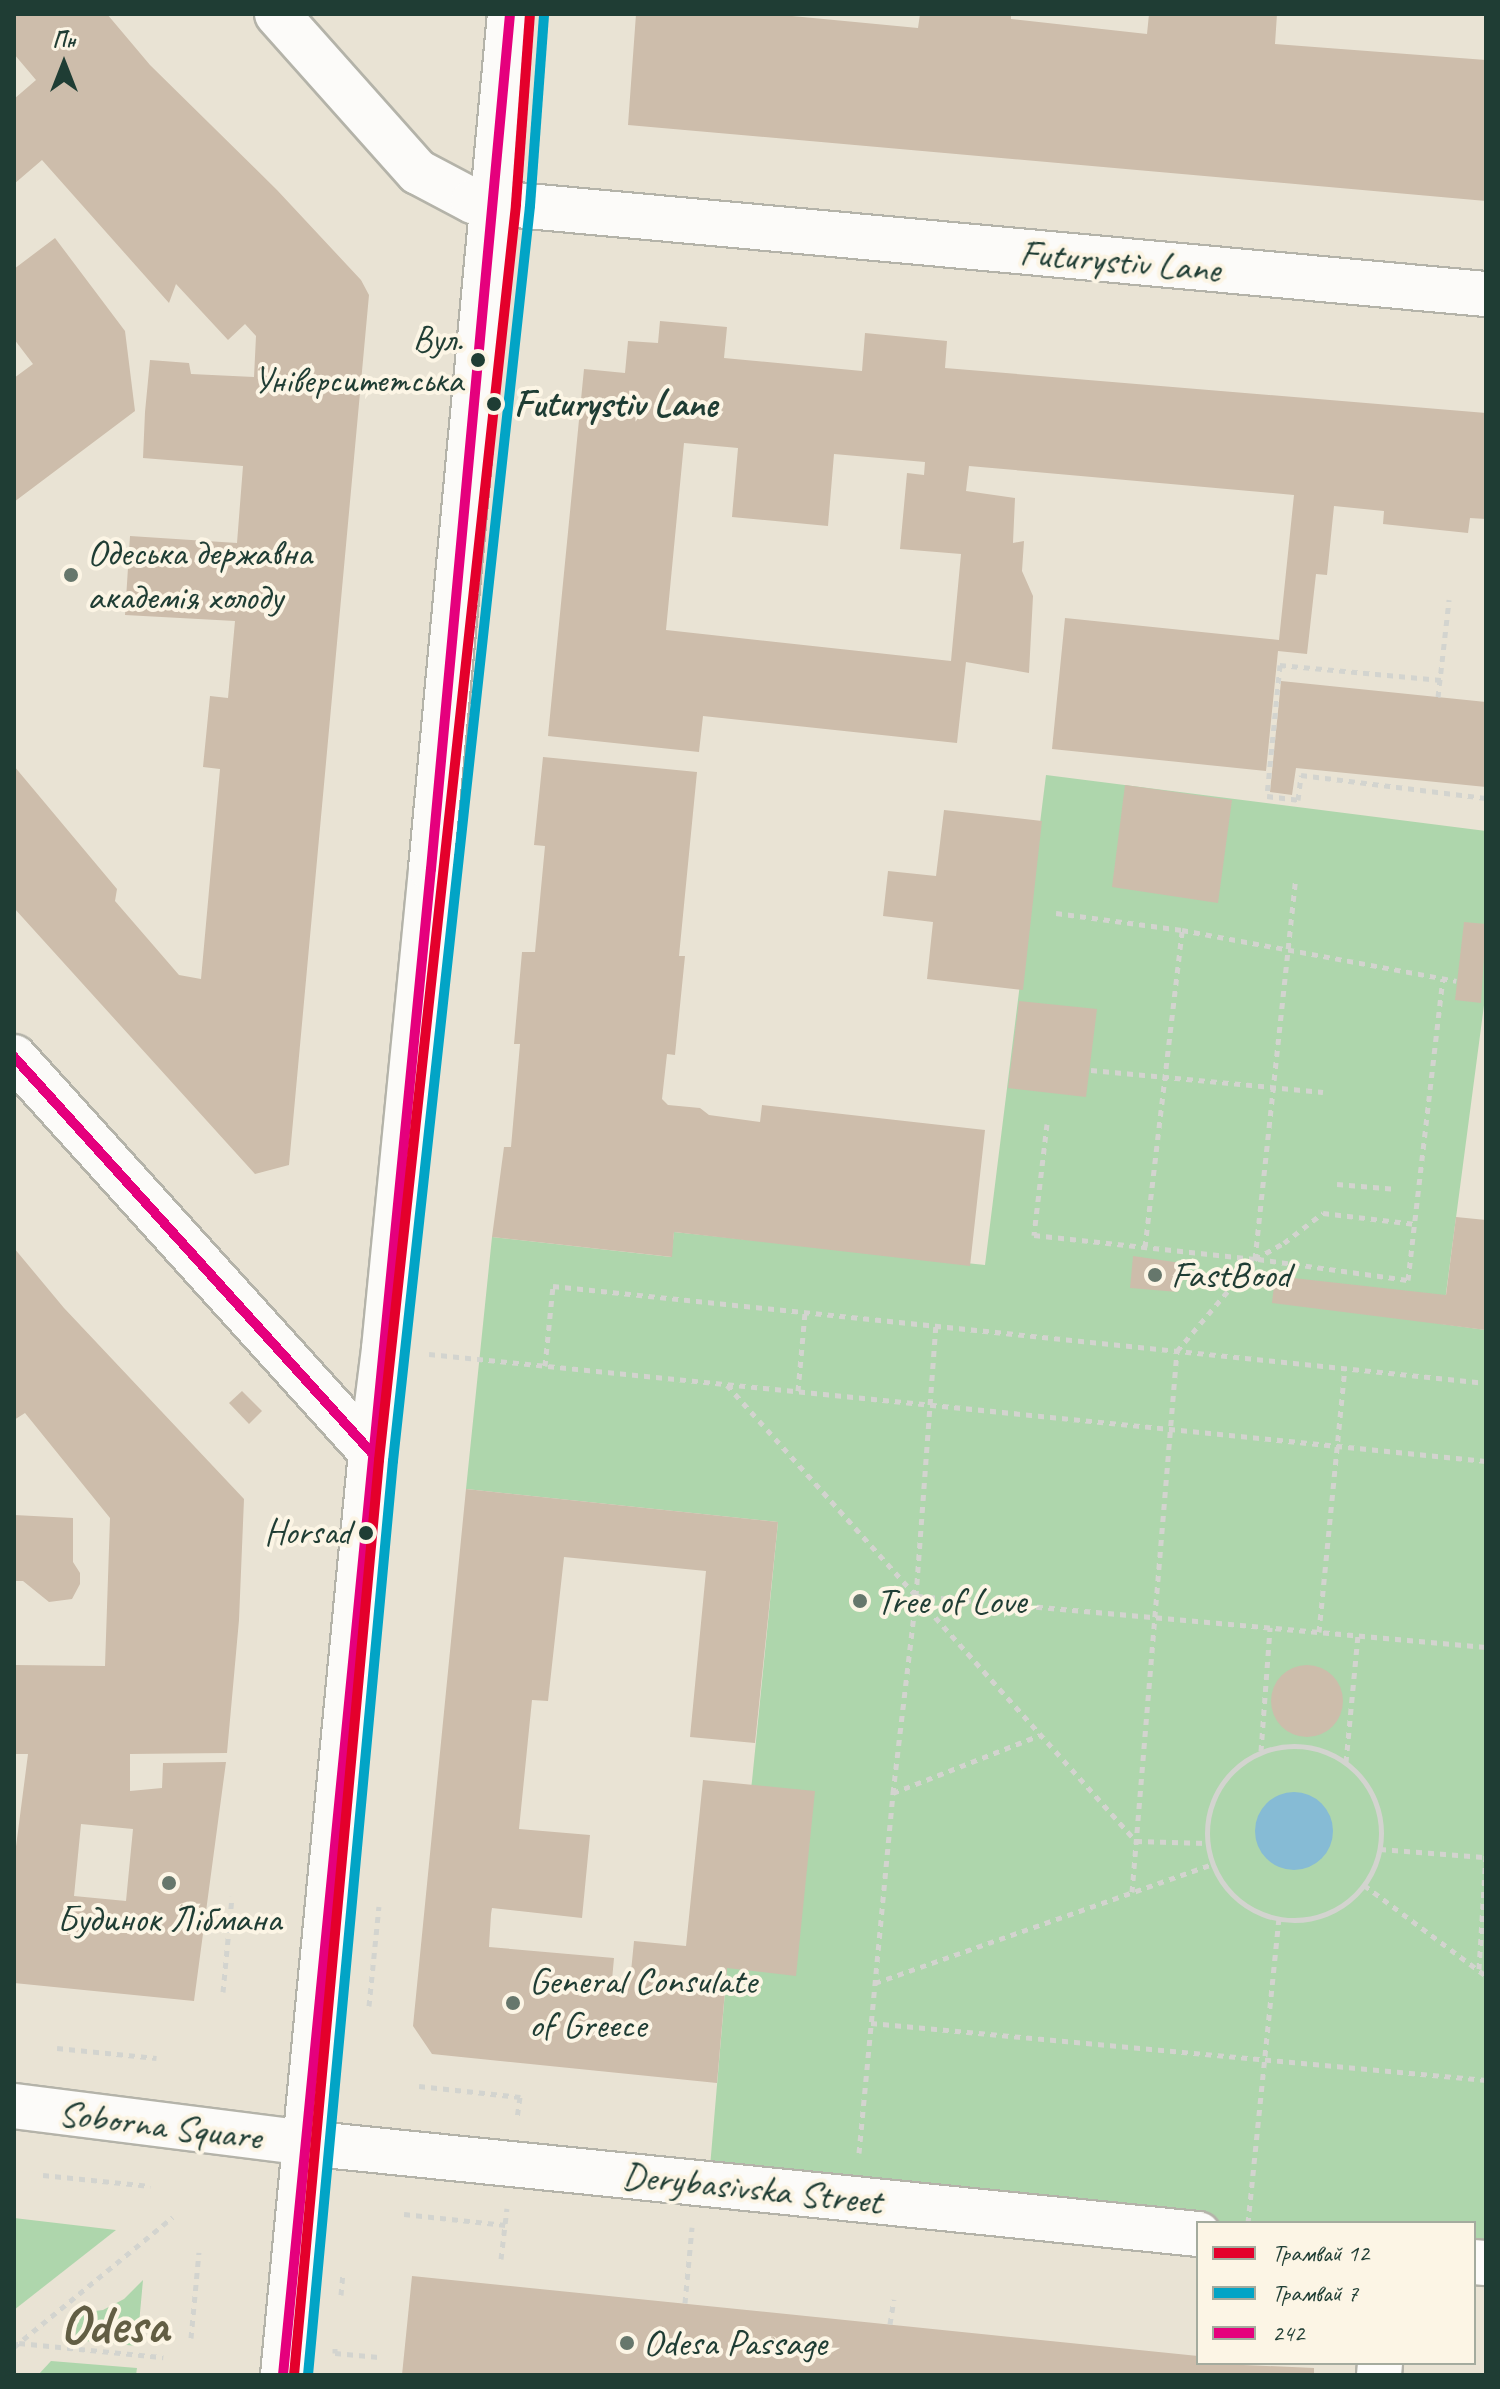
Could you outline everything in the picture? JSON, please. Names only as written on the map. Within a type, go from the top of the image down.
[{"type":"street","name":"Futurystiv Lane","points":[[277,14],[418,172],[473,201],[1486,294]]},
{"type":"street","points":[[283,2375],[371,1452],[505,204],[510,14]]},
{"type":"street","points":[[14,1057],[371,1452]]},
{"type":"street","name":"Soborna Square","points":[[14,2106],[305,2143]]},
{"type":"street","name":"Derybasivska Street","points":[[305,2143],[1196,2234]]},
{"type":"path","points":[[1438,697],[1449,600]]},
{"type":"path","points":[[1441,680],[1280,665],[1267,796],[1298,800],[1301,775],[1486,798]]},
{"type":"path","points":[[1255,1259],[1295,882]]},
{"type":"path","points":[[1056,913],[1182,930],[1456,981]]},
{"type":"path","points":[[1145,1247],[1182,930]]},
{"type":"path","points":[[1047,1124],[1034,1235],[1255,1259],[1408,1280],[1443,979]]},
{"type":"path","points":[[1091,1070],[1323,1092]]},
{"type":"path","points":[[1337,1184],[1397,1189]]},
{"type":"path","points":[[1132,1892],[1177,1351],[1255,1259],[1284,1243],[1323,1213],[1415,1224]]},
{"type":"path","points":[[545,1366],[553,1286],[1486,1383]]},
{"type":"path","points":[[798,1391],[805,1312]]},
{"type":"path","points":[[855,2198],[893,1793],[916,1596],[936,1326]]},
{"type":"path","points":[[384,1349],[1486,1461]]},
{"type":"path","points":[[1319,1632],[1345,1369]]},
{"type":"path","points":[[726,1384],[1136,1841],[1206,1843]]},
{"type":"path","points":[[916,1596],[1486,1647]]},
{"type":"path","points":[[1261,1751],[1270,1627]]},
{"type":"path","points":[[1346,1762],[1358,1635]]},
{"type":"path","points":[[893,1793],[1040,1735]]},
{"type":"path","points":[[1283,1746],[1305,1746],[1326,1751],[1346,1762],[1363,1780],[1376,1801],[1381,1824],[1380,1849],[1364,1885],[1347,1902],[1327,1914],[1304,1920],[1279,1919],[1258,1913],[1238,1901],[1222,1885],[1212,1864],[1206,1843],[1207,1820],[1213,1798],[1225,1778],[1261,1751],[1283,1746]]},
{"type":"path","points":[[1380,1849],[1485,1856],[1479,1970]]},
{"type":"path","points":[[875,1983],[1212,1864]]},
{"type":"path","points":[[1364,1885],[1486,1976]]},
{"type":"path","points":[[223,1992],[232,1896]]},
{"type":"path","points":[[369,2006],[379,1906]]},
{"type":"path","points":[[1248,2221],[1279,1919]]},
{"type":"path","points":[[871,2023],[1486,2080]]},
{"type":"path","points":[[57,2048],[156,2058]]},
{"type":"path","points":[[419,2086],[520,2097]]},
{"type":"path","points":[[43,2175],[150,2186]]},
{"type":"path","points":[[685,2303],[696,2183]]},
{"type":"path","points":[[404,2214],[505,2225]]},
{"type":"path","points":[[16,2345],[173,2217]]},
{"type":"path","points":[[191,2338],[199,2252]]},
{"type":"path","points":[[890,2324],[894,2299]]},
{"type":"path","points":[[16,2345],[163,2357]]},
{"type":"path","points":[[335,2353],[379,2357]]},
{"type":"green space","points":[[1046,775],[1486,831],[1486,990],[1442,1324],[1486,1330],[1486,2252],[1476,2250],[1476,2221],[1206,2221],[710,2167],[727,1968],[752,1781],[778,1522],[466,1489],[492,1237],[671,1257],[674,1232],[985,1265]]},
{"type":"green space","points":[[14,2218],[116,2230],[14,2310]]},
{"type":"green space","points":[[143,2280],[137,2346],[75,2340],[78,2313],[103,2310],[124,2299]]},
{"type":"green space","points":[[51,2361],[137,2368],[136,2375],[38,2375]]},
{"type":"water","points":[[1286,1792],[1302,1792],[1316,1798],[1327,1809],[1333,1831],[1327,1853],[1316,1864],[1302,1870],[1286,1870],[1272,1864],[1261,1853],[1255,1839],[1255,1823],[1261,1809],[1272,1798]]},
{"type":"building","points":[[14,14],[107,14],[150,65],[277,190],[361,280],[369,295],[289,1165],[255,1174],[14,908],[14,766],[117,889],[115,901],[179,975],[201,979],[220,769],[203,767],[210,696],[228,698],[235,621],[125,615],[130,536],[237,543],[243,466],[143,458],[145,412],[150,360],[189,363],[191,374],[254,377],[256,336],[245,324],[228,340],[176,284],[169,303],[42,160],[14,184],[14,99],[36,80],[14,54]]},
{"type":"building","points":[[636,14],[771,14],[918,28],[920,14],[1011,14],[1011,19],[1147,34],[1149,14],[1277,14],[1275,44],[1486,60],[1486,201],[628,125]]},
{"type":"building","points":[[55,238],[125,331],[135,411],[14,502],[14,378],[33,364],[14,339],[14,269]]},
{"type":"building","points":[[660,321],[727,327],[724,358],[862,371],[865,333],[947,341],[945,368],[1486,413],[1486,519],[1470,518],[1468,533],[1383,524],[1384,511],[1334,506],[1327,575],[1316,574],[1307,654],[1278,651],[1266,771],[1052,749],[1065,618],[1279,640],[1294,495],[969,466],[966,491],[1015,498],[1013,543],[1024,541],[1022,571],[1033,596],[1029,673],[966,662],[957,743],[703,716],[699,752],[548,736],[584,369],[625,373],[628,341],[658,343]],"holes":[[[684,443],[738,448],[732,517],[828,526],[834,454],[925,462],[924,475],[907,473],[900,549],[961,554],[951,661],[666,630]]]},
{"type":"building","points":[[1281,681],[1486,702],[1486,787],[1296,768],[1292,795],[1270,792]]},
{"type":"building","points":[[543,757],[697,772],[679,956],[685,956],[675,1055],[667,1054],[662,1099],[668,1105],[700,1108],[709,1115],[760,1122],[762,1105],[985,1130],[970,1266],[674,1232],[672,1257],[492,1237],[504,1147],[511,1147],[520,1044],[514,1044],[522,952],[535,952],[545,846],[534,845]]},
{"type":"building","points":[[1125,785],[1232,800],[1218,903],[1112,887]]},
{"type":"building","points":[[944,810],[1042,821],[1023,990],[927,979],[933,922],[883,916],[888,871],[936,876]]},
{"type":"building","points":[[1464,922],[1486,924],[1481,1003],[1455,1000]]},
{"type":"building","points":[[1019,1001],[1097,1009],[1086,1097],[1008,1088]]},
{"type":"building","points":[[1456,1217],[1486,1220],[1486,1330],[1272,1303],[1275,1276],[1446,1295]]},
{"type":"building","points":[[14,1248],[64,1308],[244,1499],[239,1620],[227,1753],[130,1754],[130,1791],[162,1788],[163,1763],[226,1762],[194,2001],[14,1983],[14,1862],[28,1754],[14,1754],[14,1665],[105,1666],[110,1518],[25,1413],[14,1420]],"holes":[[[81,1824],[133,1829],[126,1901],[74,1896]]]},
{"type":"building","name":"FastBood","points":[[1133,1256],[1181,1263],[1178,1292],[1130,1288]]},
{"type":"building","points":[[242,1391],[262,1411],[249,1424],[229,1403]]},
{"type":"building","points":[[466,1489],[778,1522],[755,1743],[690,1737],[706,1571],[564,1557],[548,1701],[532,1700],[519,1829],[590,1835],[582,1918],[492,1908],[491,1914],[489,1947],[614,1958],[612,1980],[630,1982],[634,1941],[686,1946],[703,1780],[815,1791],[796,1976],[727,1968],[717,2083],[432,2054],[413,2026]]},
{"type":"building","points":[[14,1515],[73,1518],[73,1562],[80,1573],[80,1584],[72,1599],[49,1602],[23,1581],[14,1581]]},
{"type":"building","points":[[1307,1665],[1333,1675],[1343,1701],[1333,1727],[1307,1737],[1281,1727],[1271,1701],[1281,1675]]},
{"type":"building","name":"Odesa Passage","points":[[412,2276],[1196,2356],[1196,2365],[1314,2368],[1314,2375],[402,2375]]},
{"type":"tram line","name":"12","points":[[294,2375],[379,1460],[516,204],[530,14]]},
{"type":"tram line","name":"7","points":[[308,2375],[393,1461],[530,206],[544,15]]},
{"type":"transit line","name":"242","points":[[283,2375],[431,869],[510,14]]},
{"type":"transit line","name":"242","points":[[14,1057],[371,1452]]},
{"type":"place","name":"Вул. Університетська","points":[[478,360]]},
{"type":"place","name":"Futurystiv Lane","points":[[494,404]]},
{"type":"place","name":"Одеська державна академія холоду","points":[[71,575]]},
{"type":"place","name":"FastBood","points":[[1155,1275]]},
{"type":"place","name":"Horsad","points":[[366,1533]]},
{"type":"place","name":"Tree of Love","points":[[860,1601]]},
{"type":"place","name":"Будинок Лібмана","points":[[169,1883]]},
{"type":"place","name":"General Consulate of Greece","points":[[513,2003]]},
{"type":"place","name":"Odesa Passage","points":[[627,2343]]},
{"type":"district","name":"Odesa","points":[[114,2324]]}]
